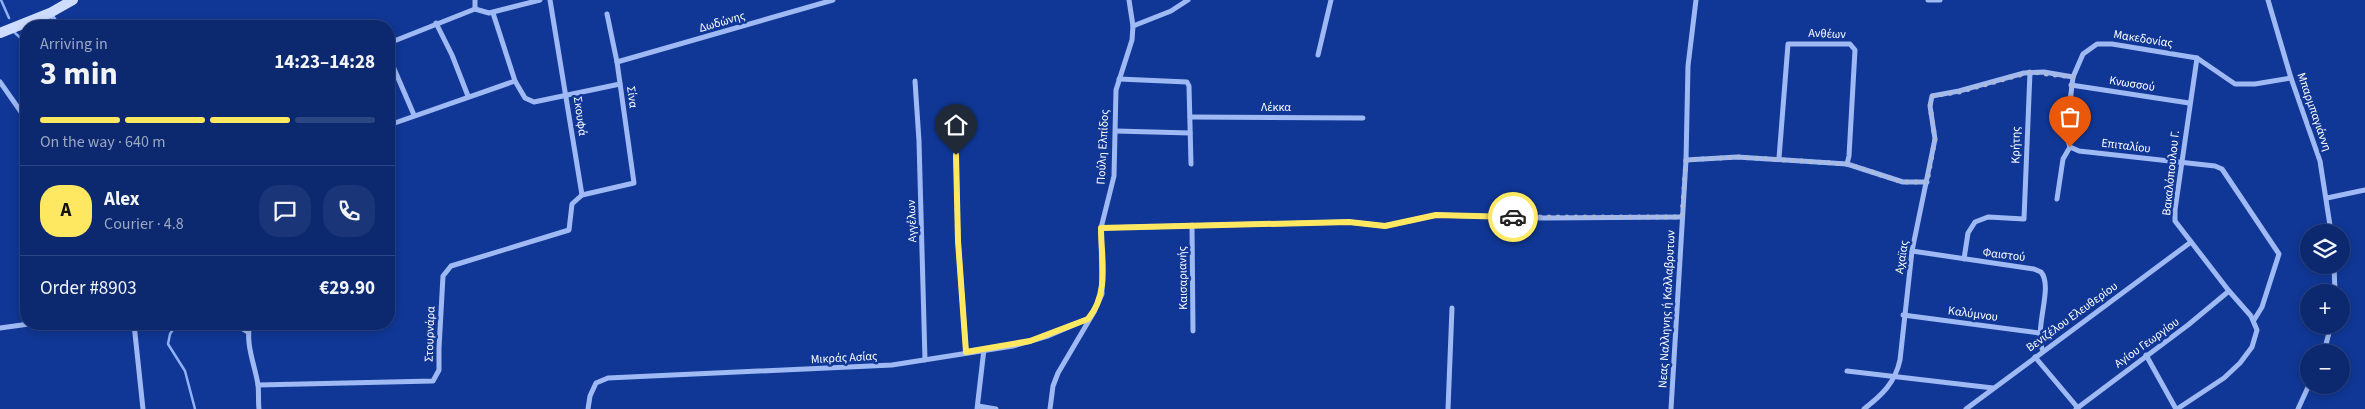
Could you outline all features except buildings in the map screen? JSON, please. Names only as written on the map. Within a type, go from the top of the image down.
[{"type":"main road","points":[[31,20],[73,0]]},
{"type":"main road","points":[[0,33],[20,25]]},
{"type":"street","points":[[475,0],[475,9]]},
{"type":"street","points":[[395,40],[475,9],[483,13],[493,12],[540,0]]},
{"type":"street","name":"Σκουφά","points":[[550,0],[567,94],[582,195]]},
{"type":"street","name":"Δωδώνης","points":[[617,62],[833,0]]},
{"type":"street","name":"Πούλη Ελπίδος","points":[[1050,409],[1053,386],[1058,373],[1088,319],[1094,312],[1102,294],[1101,228],[1114,176],[1115,102],[1119,79],[1132,40],[1133,26],[1129,0]]},
{"type":"street","points":[[1133,26],[1171,11],[1188,0]]},
{"type":"street","points":[[1318,55],[1331,0]]},
{"type":"street","name":"Νεας Nαλληνης ή Καλλαβρυτων","points":[[1671,409],[1686,160],[1688,66],[1696,0]]},
{"type":"street","points":[[1928,0],[1940,0]]},
{"type":"street","name":"Μπαρμπαγιάννη","points":[[2268,0],[2291,78],[2320,161],[2330,224]]},
{"type":"street","points":[[50,12],[55,20]]},
{"type":"street","points":[[493,12],[515,81],[525,98],[534,102],[620,84]]},
{"type":"street","name":"Σίνα","points":[[582,195],[634,183],[617,62],[607,14]]},
{"type":"street","points":[[436,23],[468,96]]},
{"type":"street","name":"Μακεδονίας","points":[[2070,147],[2066,134],[2073,77],[2083,54],[2097,44],[2104,43],[2197,58],[2235,84],[2255,84],[2291,78]]},
{"type":"street","name":"Ανθέων","points":[[1780,158],[1786,48],[1788,44],[1850,44],[1854,50],[1849,156],[1847,164]]},
{"type":"street","name":"Βακαλόπουλου Γ.","points":[[2197,58],[2174,216],[2176,224],[2255,322]]},
{"type":"street","points":[[395,72],[414,115]]},
{"type":"street","points":[[2030,72],[2073,77]]},
{"type":"street","name":"Αχαϊας","points":[[1864,409],[1884,393],[1896,375],[1900,360],[1912,251],[1935,139],[1930,106],[1932,96],[1959,92],[2030,72]]},
{"type":"street","name":"Κρήτης","points":[[1964,259],[1968,233],[1975,222],[1988,217],[2024,218],[2030,72]]},
{"type":"street","points":[[1119,79],[1185,81],[1189,86],[1190,164]]},
{"type":"street","points":[[395,123],[515,81]]},
{"type":"street","points":[[0,82],[20,110]]},
{"type":"street","name":"Αγγέλων","points":[[915,82],[919,141],[925,360]]},
{"type":"street","name":"Κνωσσού","points":[[2072,85],[2189,103]]},
{"type":"street","name":"Λέκκα","points":[[1190,117],[1363,118]]},
{"type":"street","points":[[1116,130],[1190,133]]},
{"type":"street","points":[[2057,199],[2063,159],[2070,147]]},
{"type":"street","name":"Επιταλίου","points":[[2070,147],[2079,151],[2215,166],[2222,169],[2278,252],[2279,259],[2255,322]]},
{"type":"street","points":[[956,155],[958,241],[966,352]]},
{"type":"street","points":[[1686,160],[1707,157],[1780,158],[1847,164],[1903,182],[1927,182]]},
{"type":"street","points":[[2327,198],[2365,190]]},
{"type":"street","name":"Στουρνάρα","points":[[258,385],[433,382],[439,370],[438,348],[443,276],[446,270],[450,266],[569,230],[572,204],[582,195]]},
{"type":"street","points":[[1101,228],[1349,222],[1385,226],[1436,215],[1534,218],[1682,217]]},
{"type":"street","name":"Καισαριανής","points":[[1192,225],[1194,331]]},
{"type":"street","name":"Βενιζέλου Ελευθερίου","points":[[1966,409],[2191,242]]},
{"type":"street","name":"Φαιστού","points":[[1912,251],[2034,269],[2041,272],[2046,283],[2039,333],[2043,351]]},
{"type":"street","name":"Αγίου Γεωργίου","points":[[2077,408],[2188,326],[2229,291]]},
{"type":"street","points":[[1448,409],[1452,308]]},
{"type":"street","name":"Καλύμνου","points":[[1904,315],[2039,333]]},
{"type":"street","name":"Μικράς Ασίας","points":[[588,409],[590,396],[596,383],[608,378],[892,365],[984,349],[1013,346],[1048,336],[1088,319]]},
{"type":"street","points":[[2146,356],[2176,409],[2224,378],[2240,363],[2252,347],[2257,332],[2255,322]]},
{"type":"street","points":[[0,328],[20,325]]},
{"type":"street","points":[[135,330],[143,409]]},
{"type":"street","points":[[245,330],[248,332],[252,366],[258,385],[258,409]]},
{"type":"street","points":[[984,349],[978,407],[996,409]]},
{"type":"street","points":[[2035,357],[2077,408]]},
{"type":"street","points":[[1847,371],[1896,375],[1993,388]]},
{"type":"street","points":[[2298,409],[2305,394]]},
{"type":"waterway","points":[[1,0],[9,18]]},
{"type":"waterway","points":[[14,32],[20,38]]},
{"type":"waterway","points":[[173,330],[168,344],[185,371],[195,409]]},
{"type":"way so far","points":[[1513,217],[1682,217],[1686,160],[1707,157],[1780,158],[1839,165],[1847,164],[1884,174],[1903,182],[1927,182],[1935,139],[1930,106],[1932,96],[1959,92],[2017,74],[2030,72],[2044,72],[2073,77],[2066,134],[2067,144],[2070,147]]},
{"type":"route","points":[[956,155],[958,241],[966,352],[1013,346],[1048,336],[1088,319],[1094,312],[1102,294],[1101,228],[1349,222],[1389,226],[1415,218],[1436,215],[1513,217]]}]
